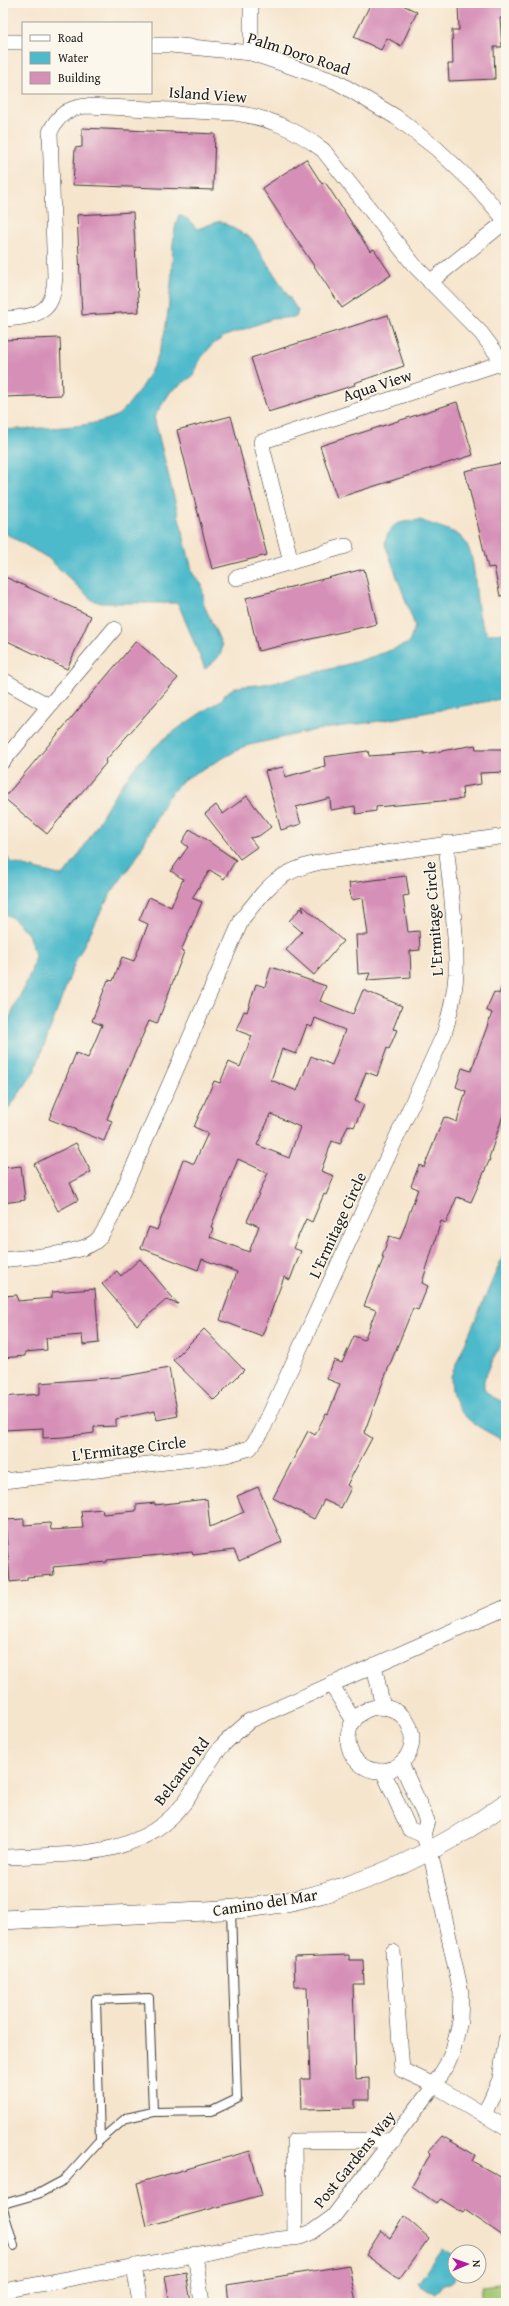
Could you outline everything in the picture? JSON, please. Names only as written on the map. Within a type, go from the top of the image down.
[{"type":"street","points":[[251,3],[251,53]]},
{"type":"street","points":[[3,42],[22,42]]},
{"type":"street","name":"Palm Doro Road","points":[[152,45],[171,45],[251,53],[337,82],[396,117],[437,149],[474,184],[506,221]]},
{"type":"street","name":"Island View","points":[[3,319],[30,315],[43,310],[51,300],[55,277],[50,132],[55,121],[64,113],[74,108],[86,106],[235,113],[259,116],[282,124],[304,136],[323,150],[414,265],[481,333],[505,364]]},
{"type":"street","points":[[430,282],[506,221]]},
{"type":"street","name":"Aqua View","points":[[291,562],[261,442],[505,364]]},
{"type":"street","points":[[236,578],[346,546]]},
{"type":"street","points":[[3,761],[114,629]]},
{"type":"street","points":[[3,680],[49,706]]},
{"type":"street","points":[[446,843],[506,836]]},
{"type":"street","name":"L'Ermitage Circle","points":[[3,1260],[62,1253],[82,1248],[96,1241],[111,1218],[242,919],[264,891],[277,878],[295,869],[321,862],[446,843],[456,946],[456,975],[452,1005],[444,1034],[261,1433],[250,1448],[226,1455],[3,1481]]},
{"type":"street","name":"Belcanto Rd","points":[[3,1857],[84,1854],[121,1847],[161,1826],[184,1803],[222,1747],[249,1721],[506,1607]]},
{"type":"street","points":[[374,1665],[384,1708]]},
{"type":"street","points":[[331,1684],[354,1721]]},
{"type":"street","points":[[372,1708],[384,1708],[393,1710],[402,1716],[412,1735],[408,1756],[392,1769],[383,1771],[373,1770],[363,1766],[350,1751],[348,1741],[354,1721],[362,1713],[372,1708]]},
{"type":"street","points":[[401,1763],[427,1820],[427,1843]]},
{"type":"street","points":[[383,1771],[409,1830],[427,1843]]},
{"type":"street","name":"Camino del Mar","points":[[3,1920],[231,1910],[296,1900],[346,1887],[378,1875],[427,1843],[480,1822],[506,1803]]},
{"type":"street","name":"Post Gardens Way","points":[[3,2290],[273,2240],[295,2238],[312,2232],[333,2217],[394,2140],[434,2085],[453,2050],[460,2022],[461,2007],[459,1977],[427,1843]]},
{"type":"street","points":[[393,1952],[402,2070],[434,2085],[506,2128]]},
{"type":"street","points":[[484,2115],[500,2079],[506,2040]]},
{"type":"street","points":[[295,2238],[294,2141],[394,2140]]},
{"type":"street","points":[[195,2254],[202,2303]]},
{"type":"street","points":[[134,2266],[140,2303]]},
{"type":"lane","points":[[3,2204],[38,2194],[64,2180],[100,2140],[126,2118],[153,2112],[212,2111],[237,2099],[231,1910]]},
{"type":"lane","points":[[100,2140],[96,2000],[149,1998],[153,2112]]},
{"type":"lane","points":[[3,2209],[14,2246]]},
{"type":"green space","points":[[506,2283],[506,2303],[483,2303],[481,2286]]},
{"type":"water","points":[[179,215],[189,220],[197,229],[220,221],[251,238],[298,311],[296,317],[272,319],[225,336],[212,345],[201,358],[193,376],[171,391],[154,417],[193,574],[202,585],[204,605],[222,645],[219,656],[205,669],[178,603],[101,603],[92,600],[48,558],[3,532],[3,430],[86,425],[112,418],[118,415],[127,406],[144,383],[152,369],[162,344],[165,330],[171,284],[173,239],[176,222]]},
{"type":"water","points":[[420,520],[446,529],[460,536],[467,545],[474,571],[479,615],[483,626],[489,634],[506,633],[506,698],[380,721],[316,730],[245,746],[183,780],[166,799],[138,855],[111,893],[76,960],[34,1072],[3,1117],[3,1032],[31,972],[35,955],[28,934],[14,919],[3,913],[3,853],[13,863],[63,876],[82,850],[116,793],[135,767],[164,739],[221,700],[230,690],[238,687],[261,685],[320,672],[374,656],[409,643],[415,626],[385,544],[389,531],[396,524]]},
{"type":"water","points":[[506,1249],[506,1331],[484,1380],[484,1389],[492,1397],[506,1403],[506,1442],[466,1418],[455,1401],[452,1390],[451,1376]]},
{"type":"water","points":[[443,2248],[447,2251],[447,2284],[443,2284],[435,2294],[418,2283]]},
{"type":"building","points":[[371,3],[399,3],[417,12],[401,46],[387,38],[381,50],[354,37]]},
{"type":"building","points":[[458,3],[506,3],[506,18],[500,18],[502,47],[494,47],[495,79],[449,81],[448,64],[453,64],[452,30],[459,30]]},
{"type":"building","points":[[82,128],[215,134],[213,190],[73,185],[75,148],[82,147]]},
{"type":"building","points":[[306,159],[322,184],[325,182],[370,251],[374,249],[391,275],[342,308],[262,188]]},
{"type":"building","points":[[133,212],[139,312],[82,315],[77,215]]},
{"type":"building","points":[[388,315],[404,366],[354,383],[355,385],[268,412],[251,358]]},
{"type":"building","points":[[60,338],[62,395],[3,397],[3,340]]},
{"type":"building","points":[[457,402],[473,455],[337,498],[320,446]]},
{"type":"building","points":[[231,416],[267,555],[212,569],[177,430]]},
{"type":"building","points":[[506,462],[506,595],[500,596],[494,567],[488,568],[465,471]]},
{"type":"building","points":[[364,569],[377,624],[258,651],[246,598]]},
{"type":"building","points":[[3,576],[91,616],[67,669],[3,639]]},
{"type":"building","points":[[136,641],[178,678],[105,761],[106,763],[47,834],[4,798]]},
{"type":"building","points":[[475,745],[476,749],[506,749],[506,772],[480,773],[481,784],[462,787],[463,799],[376,807],[376,811],[356,814],[355,806],[331,810],[330,798],[296,807],[301,824],[281,830],[265,771],[283,767],[285,777],[325,766],[324,757],[368,751],[369,756],[424,752],[424,754]]},
{"type":"building","points":[[247,796],[271,827],[259,836],[250,838],[257,847],[240,859],[205,814],[216,805],[223,814]]},
{"type":"building","points":[[190,829],[236,860],[224,879],[210,870],[192,898],[202,902],[181,951],[184,952],[157,1024],[149,1021],[119,1089],[107,1119],[112,1121],[104,1141],[49,1119],[76,1053],[88,1058],[102,1025],[92,1021],[108,980],[113,981],[122,957],[134,961],[148,924],[139,920],[149,897],[171,907],[183,879],[171,871],[188,847],[182,842]]},
{"type":"building","points":[[406,876],[409,895],[403,896],[408,932],[419,931],[420,950],[410,951],[411,977],[367,980],[370,973],[358,974],[356,935],[368,935],[363,898],[351,900],[349,883]]},
{"type":"building","points":[[302,905],[343,941],[314,975],[286,950],[302,932],[289,921],[301,908],[304,912]]},
{"type":"building","points":[[271,967],[326,986],[320,1001],[353,1014],[363,990],[402,1006],[393,1029],[397,1030],[389,1049],[387,1048],[377,1076],[366,1072],[355,1101],[364,1105],[354,1127],[348,1125],[340,1144],[332,1141],[321,1171],[334,1176],[326,1195],[324,1194],[312,1222],[306,1219],[293,1248],[301,1251],[290,1280],[284,1277],[262,1336],[220,1320],[237,1272],[202,1259],[198,1270],[141,1248],[149,1227],[157,1230],[183,1159],[194,1164],[208,1133],[194,1127],[214,1081],[220,1083],[229,1062],[240,1067],[252,1036],[236,1030],[244,1011],[247,1012],[256,984],[265,987]],"holes":[[[315,1018],[345,1030],[332,1065],[311,1056],[297,1091],[271,1080],[282,1049],[296,1054],[307,1025],[312,1027]],[[271,1114],[300,1127],[289,1158],[257,1145]],[[238,1159],[268,1173],[247,1221],[259,1226],[249,1252],[210,1237],[213,1228],[211,1227]]]},
{"type":"building","points":[[504,980],[506,1106],[489,1158],[490,1159],[471,1202],[457,1197],[446,1223],[441,1221],[422,1283],[428,1286],[418,1310],[413,1308],[384,1379],[364,1433],[372,1438],[347,1485],[351,1488],[341,1508],[324,1500],[314,1519],[273,1498],[308,1431],[315,1435],[326,1413],[328,1414],[340,1384],[327,1379],[334,1360],[342,1363],[354,1336],[364,1340],[376,1310],[364,1306],[384,1257],[382,1257],[389,1236],[400,1239],[418,1189],[411,1186],[419,1165],[424,1167],[444,1117],[457,1122],[466,1091],[456,1087],[462,1068],[471,1071],[492,1013],[486,1010],[494,992],[499,994]]},
{"type":"building","points":[[76,1143],[91,1172],[70,1183],[78,1200],[58,1211],[34,1164]]},
{"type":"building","points":[[21,1166],[25,1200],[3,1203],[3,1168]]},
{"type":"building","points":[[140,1259],[178,1304],[166,1300],[137,1325],[102,1284],[117,1271],[121,1276]]},
{"type":"building","points":[[95,1289],[99,1343],[83,1345],[82,1335],[46,1338],[47,1350],[25,1352],[25,1356],[3,1358],[3,1296],[17,1295],[18,1301],[52,1298],[52,1292]]},
{"type":"building","points":[[204,1329],[244,1370],[214,1400],[173,1360]]},
{"type":"building","points":[[169,1368],[178,1416],[157,1420],[155,1411],[116,1419],[116,1426],[94,1427],[94,1433],[64,1437],[43,1438],[43,1428],[3,1430],[3,1397],[40,1394],[40,1383],[120,1377]]},
{"type":"building","points":[[258,1487],[282,1542],[239,1561],[234,1550],[193,1555],[192,1552],[53,1567],[54,1575],[27,1577],[27,1580],[10,1582],[5,1520],[24,1519],[24,1525],[50,1523],[51,1530],[83,1528],[81,1511],[102,1509],[103,1514],[136,1511],[136,1505],[155,1503],[155,1505],[207,1499],[210,1527],[244,1512],[237,1496]]},
{"type":"building","points":[[349,1955],[349,1960],[363,1960],[364,1984],[353,1984],[356,2079],[369,2078],[369,2100],[355,2100],[355,2108],[302,2109],[301,2079],[310,2079],[307,1987],[295,1987],[294,1957]]},
{"type":"building","points":[[442,2136],[475,2155],[472,2161],[506,2180],[506,2238],[465,2210],[463,2213],[441,2199],[436,2203],[412,2186],[431,2153],[429,2151]]},
{"type":"building","points":[[250,2151],[262,2195],[147,2226],[137,2183]]},
{"type":"building","points":[[404,2216],[429,2238],[399,2279],[366,2255],[381,2231],[390,2238]]},
{"type":"building","points":[[349,2265],[356,2303],[229,2303],[227,2285]]},
{"type":"building","points":[[186,2272],[191,2303],[170,2303],[165,2276]]}]
